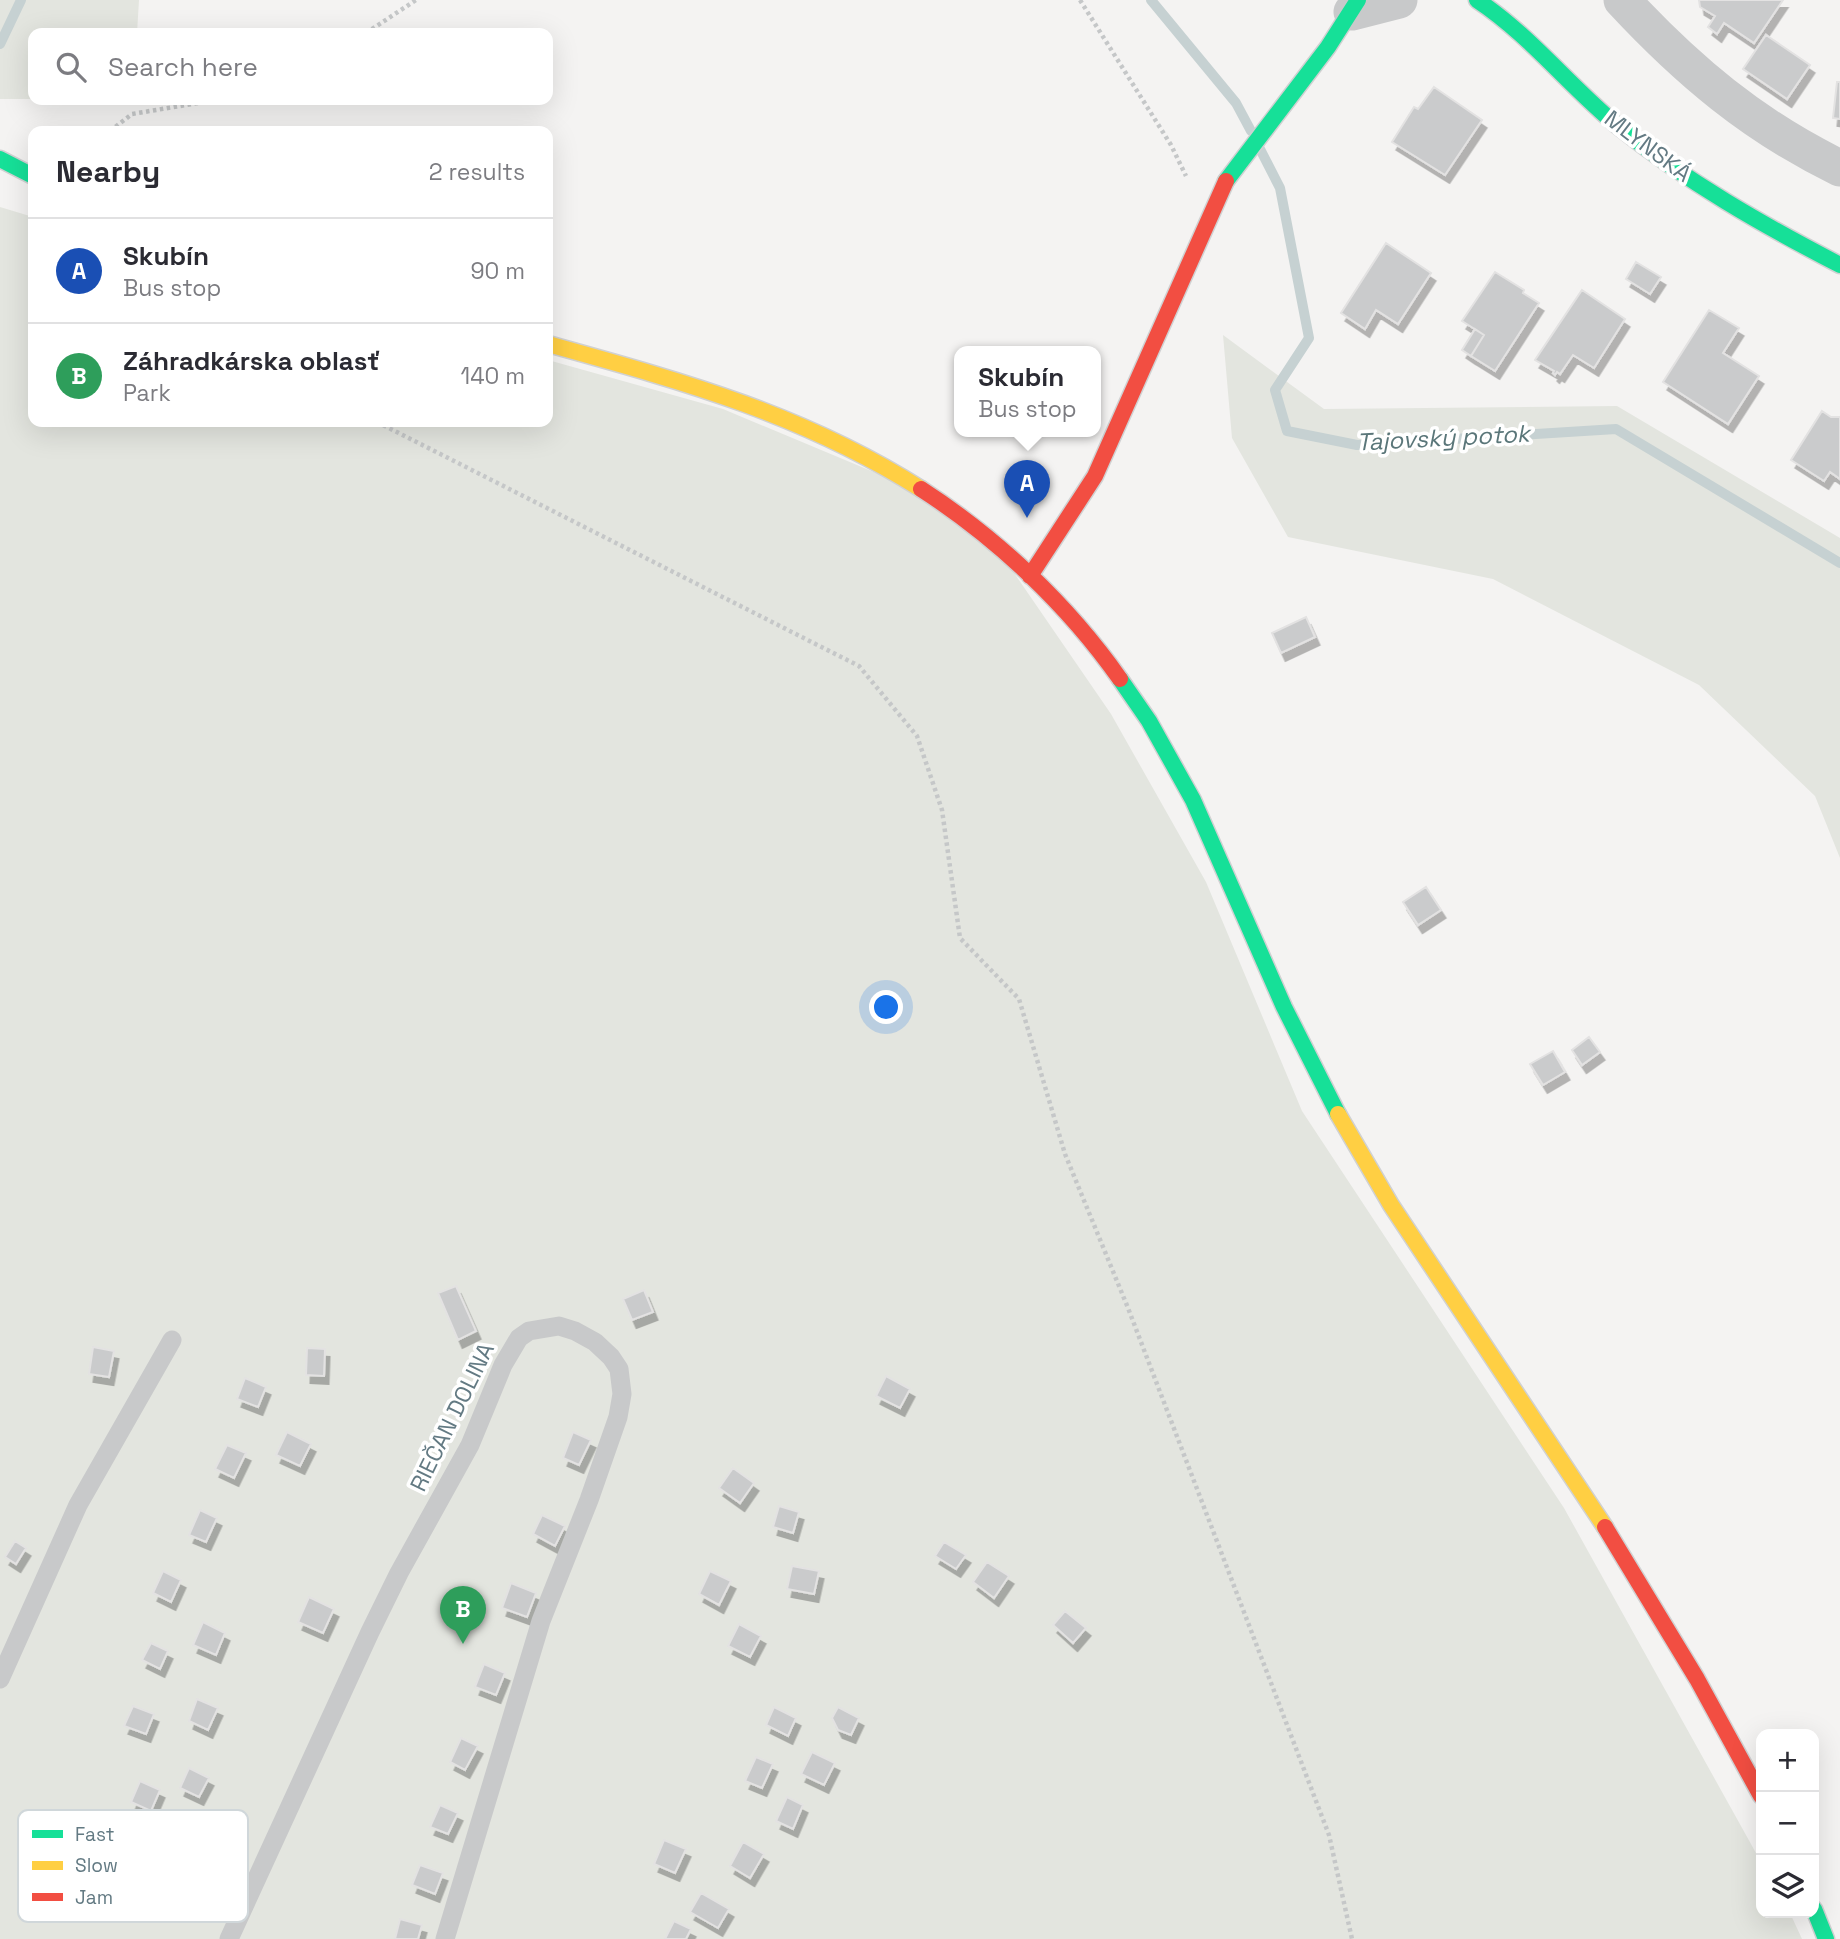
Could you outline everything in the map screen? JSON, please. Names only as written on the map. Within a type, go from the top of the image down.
[{"type":"main road","name":"MLYNSKÁ","points":[[1477,0],[1496,12],[1590,103],[1656,157],[1730,205],[1840,265]]},
{"type":"main road","points":[[1030,576],[1096,476],[1207,218],[1226,180],[1243,153],[1283,107],[1355,6]]},
{"type":"main road","points":[[0,159],[28,173]]},
{"type":"main road","points":[[553,345],[743,402],[830,437],[914,483],[978,528],[1030,576],[1079,627],[1128,690],[1179,772],[1225,868],[1273,983],[1325,1093],[1376,1181],[1574,1479],[1657,1610],[1718,1714],[1759,1792]]},
{"type":"main road","points":[[1818,1918],[1826,1939]]},
{"type":"street","points":[[1355,6],[1399,0]]},
{"type":"street","points":[[1622,0],[1699,76],[1741,110],[1778,135],[1840,168]]},
{"type":"lane","name":"RIEČAN DOLINA","points":[[248,1898],[370,1632],[399,1573],[470,1445],[503,1365],[519,1338],[529,1331],[559,1326],[595,1342],[619,1369],[622,1394],[618,1417],[541,1621],[445,1939]]},
{"type":"lane","points":[[0,1679],[78,1505],[172,1340]]},
{"type":"lane","name":"RIEČAN DOLINA","points":[[229,1939],[237,1922]]},
{"type":"path","points":[[374,28],[416,0]]},
{"type":"path","points":[[1080,0],[1171,145],[1207,218]]},
{"type":"path","points":[[116,126],[132,114],[186,105]]},
{"type":"path","points":[[387,427],[859,666],[918,736],[942,810],[960,938],[1019,999],[1065,1154],[1128,1308],[1329,1835],[1352,1939]]},
{"type":"shaded area","points":[[0,0],[139,0],[137,28],[28,28],[28,99],[0,99]]},
{"type":"shaded area","points":[[0,207],[28,215],[28,427],[553,427],[553,361],[723,409],[943,501],[1008,564],[1111,714],[1206,882],[1302,1111],[1564,1508],[1756,1853],[1756,1918],[1792,1918],[1802,1939],[0,1939]]},
{"type":"shaded area","points":[[1223,335],[1324,409],[1617,406],[1840,538],[1840,858],[1815,796],[1699,685],[1493,579],[1288,537],[1232,438]]},
{"type":"building","points":[[1699,0],[1783,0],[1754,43],[1724,23],[1717,34],[1708,27],[1715,16],[1700,7]]},
{"type":"building","points":[[1766,35],[1810,65],[1787,99],[1743,69]]},
{"type":"building","points":[[1837,82],[1840,82],[1840,119],[1833,118]]},
{"type":"building","points":[[1434,87],[1482,120],[1445,175],[1392,142],[1414,107],[1418,109]]},
{"type":"building","points":[[1386,243],[1431,273],[1398,324],[1376,310],[1365,329],[1341,313]]},
{"type":"building","points":[[1636,262],[1661,277],[1650,294],[1626,279]]},
{"type":"building","points":[[1495,272],[1539,303],[1495,371],[1471,356],[1484,335],[1462,321]]},
{"type":"building","points":[[1582,290],[1625,319],[1594,368],[1573,355],[1560,374],[1557,372],[1555,375],[1554,371],[1535,360]]},
{"type":"building","points":[[1709,310],[1739,328],[1723,353],[1759,376],[1728,424],[1663,382]]},
{"type":"building","points":[[1475,329],[1484,335],[1471,356],[1462,350]]},
{"type":"building","points":[[1822,411],[1831,417],[1840,417],[1840,479],[1830,472],[1824,481],[1791,460]]},
{"type":"building","points":[[1306,617],[1315,637],[1281,653],[1272,633]]},
{"type":"building","points":[[1426,887],[1441,910],[1418,925],[1403,902]]},
{"type":"building","points":[[1589,1037],[1600,1052],[1582,1065],[1572,1050]]},
{"type":"building","points":[[1553,1051],[1565,1072],[1543,1085],[1530,1064]]},
{"type":"building","points":[[456,1286],[476,1331],[458,1340],[438,1293]]},
{"type":"building","points":[[644,1290],[653,1312],[632,1320],[623,1299]]},
{"type":"building","points":[[93,1347],[114,1351],[109,1377],[89,1374]]},
{"type":"building","points":[[307,1348],[325,1349],[324,1376],[306,1375]]},
{"type":"building","points":[[886,1376],[910,1389],[900,1408],[876,1396]]},
{"type":"building","points":[[245,1378],[266,1387],[258,1407],[237,1399]]},
{"type":"building","points":[[287,1432],[311,1444],[300,1466],[276,1455]]},
{"type":"building","points":[[573,1432],[591,1440],[579,1465],[563,1458]]},
{"type":"building","points":[[227,1445],[246,1453],[234,1478],[215,1469]]},
{"type":"building","points":[[733,1468],[754,1483],[740,1503],[719,1488]]},
{"type":"building","points":[[779,1506],[799,1512],[793,1533],[773,1527]]},
{"type":"building","points":[[200,1510],[217,1518],[206,1542],[189,1535]]},
{"type":"building","points":[[542,1515],[565,1526],[555,1546],[533,1534]]},
{"type":"building","points":[[15,1541],[26,1548],[16,1564],[5,1557]]},
{"type":"building","points":[[944,1542],[966,1555],[956,1569],[935,1556]]},
{"type":"building","points":[[987,1562],[1009,1576],[994,1598],[973,1582]]},
{"type":"building","points":[[792,1566],[819,1571],[814,1594],[787,1589]]},
{"type":"building","points":[[163,1571],[181,1580],[171,1602],[153,1593]]},
{"type":"building","points":[[710,1571],[731,1581],[719,1605],[699,1594]]},
{"type":"building","points":[[511,1583],[536,1593],[527,1617],[502,1608]]},
{"type":"building","points":[[309,1597],[334,1609],[323,1633],[298,1622]]},
{"type":"building","points":[[1065,1611],[1086,1628],[1073,1643],[1053,1625]]},
{"type":"building","points":[[203,1622],[225,1633],[216,1655],[193,1645]]},
{"type":"building","points":[[739,1624],[761,1636],[750,1657],[728,1646]]},
{"type":"building","points":[[151,1643],[168,1651],[160,1669],[142,1660]]},
{"type":"building","points":[[484,1664],[505,1673],[496,1695],[475,1687]]},
{"type":"building","points":[[197,1699],[218,1708],[208,1730],[189,1721]]},
{"type":"building","points":[[133,1706],[154,1714],[146,1734],[124,1726]]},
{"type":"building","points":[[774,1707],[796,1718],[788,1736],[766,1725]]},
{"type":"building","points":[[838,1707],[859,1718],[851,1735],[838,1730],[832,1718]]},
{"type":"building","points":[[461,1738],[478,1746],[465,1770],[450,1762]]},
{"type":"building","points":[[812,1752],[835,1763],[824,1785],[801,1774]]},
{"type":"building","points":[[756,1757],[773,1764],[762,1788],[745,1781]]},
{"type":"building","points":[[189,1768],[209,1778],[199,1797],[180,1788]]},
{"type":"building","points":[[140,1781],[160,1790],[151,1810],[131,1802]]},
{"type":"building","points":[[787,1797],[803,1805],[793,1829],[776,1821]]},
{"type":"building","points":[[440,1805],[458,1813],[448,1834],[430,1827]]},
{"type":"building","points":[[664,1840],[686,1849],[675,1873],[654,1864]]},
{"type":"building","points":[[743,1842],[764,1854],[750,1878],[730,1866]]},
{"type":"building","points":[[420,1865],[443,1873],[435,1894],[412,1885]]},
{"type":"building","points":[[701,1893],[729,1909],[718,1928],[690,1912]]},
{"type":"building","points":[[400,1919],[422,1925],[418,1939],[395,1939]]},
{"type":"building","points":[[674,1921],[691,1929],[686,1939],[665,1939]]},
{"type":"waterway","points":[[0,44],[21,0]]},
{"type":"waterway","name":"Tajovský potok","points":[[1151,0],[1236,103],[1251,131]]},
{"type":"waterway","name":"Tajovský potok","points":[[1260,149],[1280,188],[1309,338],[1275,390],[1287,431],[1357,445],[1616,429],[1840,563]]},
{"type":"traffic: fast","points":[[1226,181],[1328,47],[1358,0]]},
{"type":"traffic: fast","points":[[1477,0],[1515,29],[1619,127],[1671,166],[1726,202],[1840,265]]},
{"type":"traffic: fast","points":[[0,159],[28,173]]},
{"type":"traffic: fast","points":[[1120,679],[1149,721],[1193,800],[1284,1007],[1338,1114]]},
{"type":"traffic: fast","points":[[1818,1918],[1826,1939]]},
{"type":"traffic: slow","points":[[553,345],[740,402],[832,440],[921,489]]},
{"type":"traffic: slow","points":[[1338,1114],[1391,1205],[1605,1527]]},
{"type":"traffic: jam","points":[[1030,576],[1095,476],[1226,181]]},
{"type":"traffic: jam","points":[[921,489],[977,529],[1030,575],[1078,625],[1120,679]]},
{"type":"traffic: jam","points":[[1605,1527],[1697,1679],[1759,1792]]},
{"type":"place","name":"Skubín","points":[[1027,518]]},
{"type":"place","name":"Záhradkárska oblasť","points":[[463,1644]]}]
